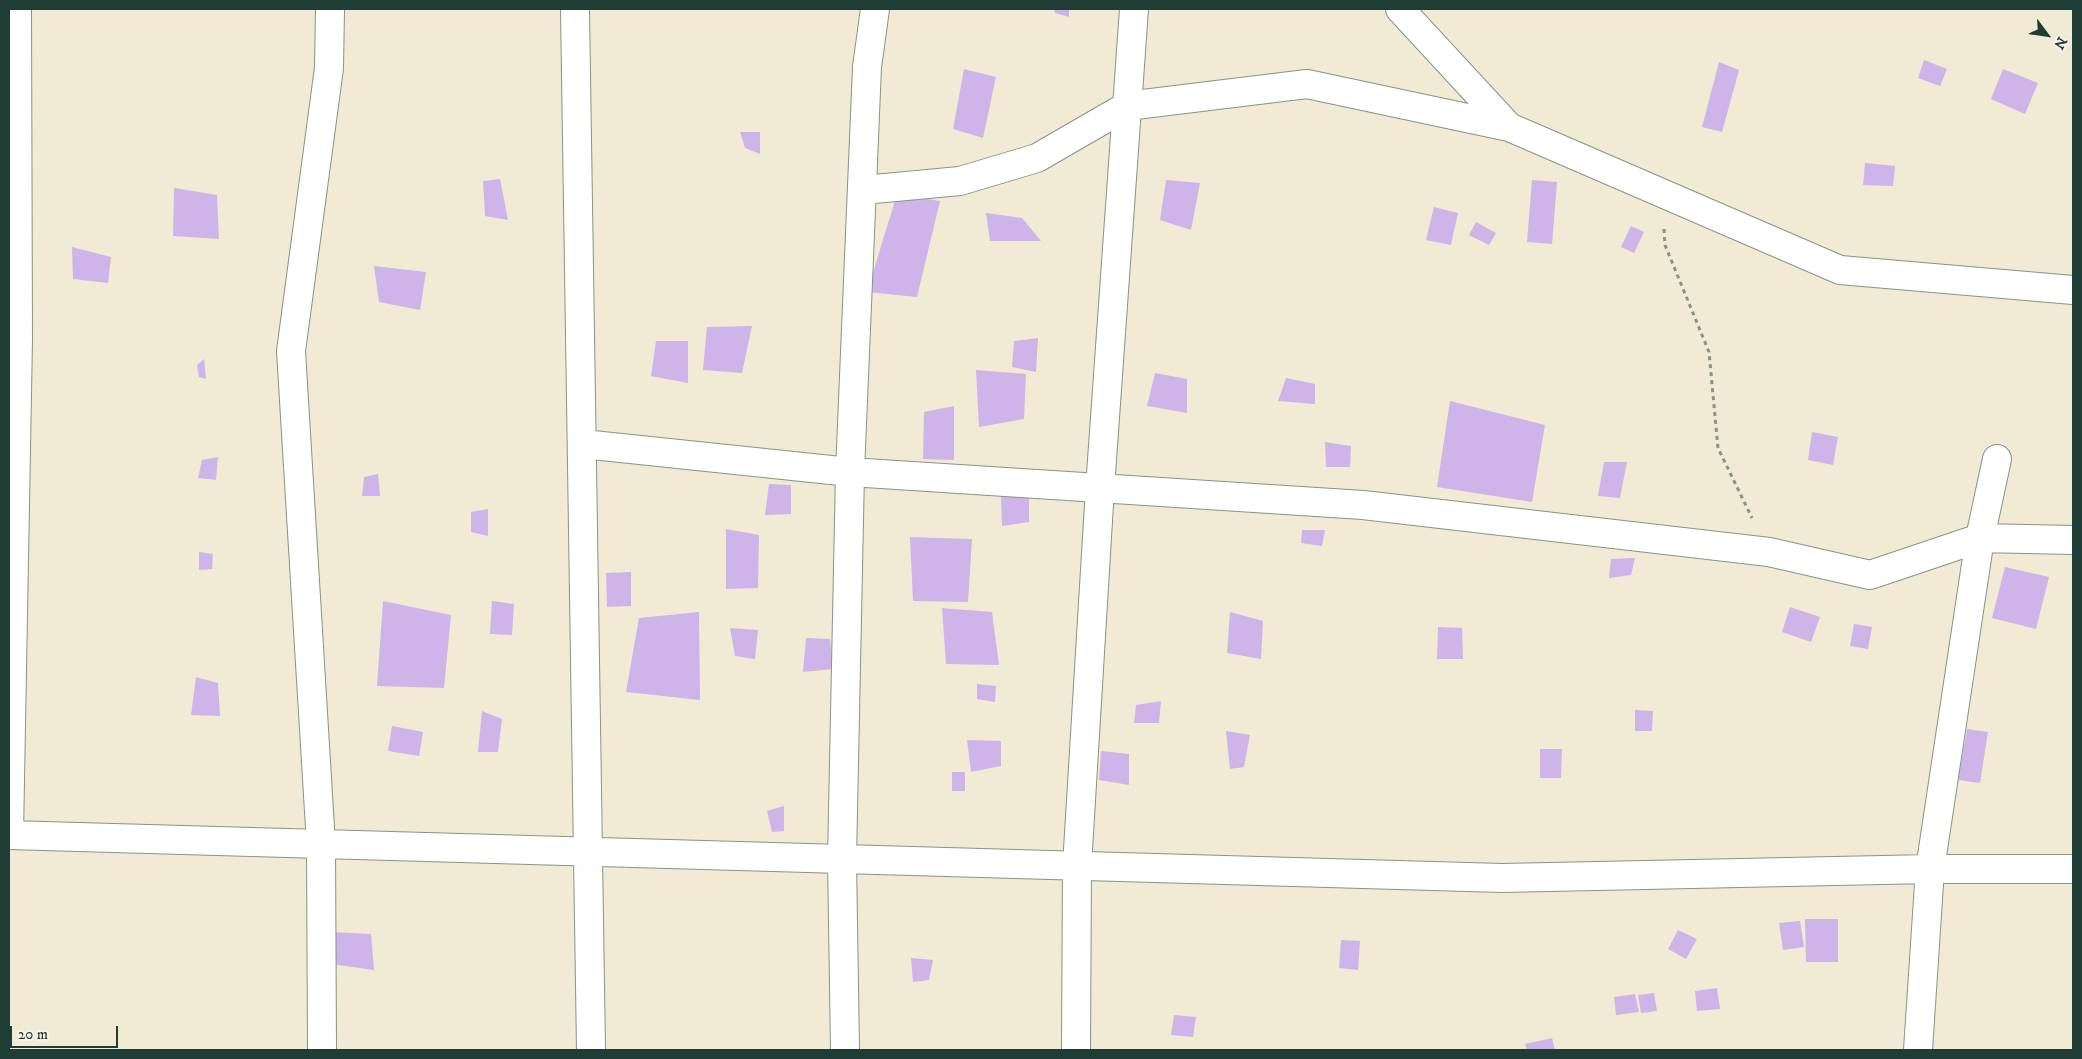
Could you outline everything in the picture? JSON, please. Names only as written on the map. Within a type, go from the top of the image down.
[{"type":"street","points":[[17,9],[18,339],[11,584],[9,836],[1502,878],[1930,869],[2073,869]]},
{"type":"street","points":[[322,1050],[321,844],[291,351],[330,68],[330,9]]},
{"type":"street","points":[[575,9],[591,1050]]},
{"type":"street","points":[[845,1050],[842,859],[850,472],[868,67],[875,9]]},
{"type":"street","points":[[1076,1050],[1077,866],[1100,488],[1134,9]]},
{"type":"street","points":[[1400,9],[1509,127]]},
{"type":"street","points":[[862,190],[960,180],[1037,158],[1127,106],[1307,84],[1509,127],[1840,270],[2073,290]]},
{"type":"street","points":[[583,444],[850,472],[1363,505],[1769,552],[1870,575],[1980,538],[2073,540]]},
{"type":"street","points":[[1918,1050],[1930,869],[1980,538],[1997,459]]},
{"type":"path","points":[[1661,193],[1665,245],[1709,352],[1718,448],[1769,552]]},
{"type":"building","points":[[1054,9],[1069,9],[1069,17],[1055,13]]},
{"type":"building","points":[[1924,60],[1947,69],[1940,86],[1918,78]]},
{"type":"building","points":[[1719,62],[1739,70],[1722,132],[1702,127]]},
{"type":"building","points":[[964,69],[996,77],[983,138],[953,129]]},
{"type":"building","points":[[2003,69],[2038,83],[2025,114],[1991,99]]},
{"type":"building","points":[[740,132],[760,132],[760,154],[745,148]]},
{"type":"building","points":[[1865,163],[1895,166],[1893,186],[1863,185]]},
{"type":"building","points":[[500,179],[508,220],[485,216],[483,181]]},
{"type":"building","points":[[1166,180],[1200,183],[1191,230],[1160,220]]},
{"type":"building","points":[[1532,180],[1557,182],[1552,244],[1527,242]]},
{"type":"building","points":[[174,188],[217,195],[219,239],[173,236]]},
{"type":"building","points":[[897,194],[940,201],[917,297],[867,292]]},
{"type":"building","points":[[1434,207],[1458,213],[1451,245],[1426,240]]},
{"type":"building","points":[[986,213],[1022,218],[1041,241],[990,241]]},
{"type":"building","points":[[1476,222],[1496,233],[1489,245],[1469,235]]},
{"type":"building","points":[[1631,226],[1644,232],[1634,253],[1621,247]]},
{"type":"building","points":[[72,247],[111,257],[108,283],[73,279]]},
{"type":"building","points":[[374,266],[426,272],[420,310],[379,302]]},
{"type":"building","points":[[752,326],[742,373],[703,370],[707,327]]},
{"type":"building","points":[[1038,338],[1036,372],[1012,367],[1014,341]]},
{"type":"building","points":[[656,341],[688,341],[688,383],[651,376]]},
{"type":"building","points":[[204,359],[206,379],[199,377],[197,365]]},
{"type":"building","points":[[976,370],[1026,374],[1024,419],[979,427]]},
{"type":"building","points":[[1155,373],[1187,379],[1187,413],[1147,406]]},
{"type":"building","points":[[1286,378],[1315,384],[1315,404],[1278,401]]},
{"type":"building","points":[[1450,401],[1545,425],[1532,502],[1437,487]]},
{"type":"building","points":[[954,406],[954,460],[923,459],[924,412]]},
{"type":"building","points":[[1812,432],[1838,437],[1833,465],[1808,460]]},
{"type":"building","points":[[1325,442],[1351,446],[1350,467],[1326,467]]},
{"type":"building","points":[[218,457],[216,480],[198,478],[202,460]]},
{"type":"building","points":[[1604,462],[1627,462],[1620,498],[1598,496]]},
{"type":"building","points":[[378,474],[380,496],[362,496],[364,477]]},
{"type":"building","points":[[769,484],[791,485],[791,514],[765,515]]},
{"type":"building","points":[[1001,496],[1029,498],[1029,522],[1002,526]]},
{"type":"building","points":[[488,509],[488,536],[471,532],[471,512]]},
{"type":"building","points":[[726,529],[759,535],[758,588],[726,589]]},
{"type":"building","points":[[1302,530],[1325,530],[1322,546],[1301,543]]},
{"type":"building","points":[[910,537],[972,539],[968,602],[913,601]]},
{"type":"building","points":[[199,552],[213,554],[212,569],[199,570]]},
{"type":"building","points":[[1635,558],[1631,575],[1609,578],[1611,559]]},
{"type":"building","points":[[2005,567],[2049,577],[2036,629],[1992,618]]},
{"type":"building","points":[[631,572],[631,606],[607,607],[606,573]]},
{"type":"building","points":[[383,601],[451,615],[444,688],[377,686]]},
{"type":"building","points":[[492,601],[514,604],[512,635],[490,634]]},
{"type":"building","points":[[1790,607],[1820,617],[1811,642],[1782,632]]},
{"type":"building","points":[[942,608],[992,612],[999,665],[946,664]]},
{"type":"building","points":[[699,612],[700,700],[626,692],[639,618]]},
{"type":"building","points":[[1230,612],[1263,621],[1261,659],[1227,653]]},
{"type":"building","points":[[1854,624],[1872,627],[1868,649],[1850,646]]},
{"type":"building","points":[[1438,627],[1462,628],[1463,659],[1437,659]]},
{"type":"building","points":[[730,628],[758,630],[755,659],[735,656]]},
{"type":"building","points":[[806,638],[830,639],[833,669],[803,672]]},
{"type":"building","points":[[196,677],[218,683],[220,716],[191,715]]},
{"type":"building","points":[[977,684],[996,686],[995,702],[977,699]]},
{"type":"building","points":[[1161,701],[1159,723],[1134,723],[1136,705]]},
{"type":"building","points":[[1635,710],[1653,711],[1652,731],[1635,731]]},
{"type":"building","points":[[482,711],[502,719],[498,752],[478,752]]},
{"type":"building","points":[[392,726],[423,732],[419,756],[388,751]]},
{"type":"building","points":[[1967,729],[1988,732],[1980,783],[1958,780]]},
{"type":"building","points":[[1226,731],[1250,735],[1244,767],[1230,769]]},
{"type":"building","points":[[967,740],[1001,741],[1001,766],[971,772]]},
{"type":"building","points":[[1540,749],[1562,749],[1561,778],[1540,778]]},
{"type":"building","points":[[1101,751],[1129,754],[1129,785],[1099,780]]},
{"type":"building","points":[[952,772],[965,772],[965,791],[952,791]]},
{"type":"building","points":[[784,806],[784,831],[772,832],[767,811]]},
{"type":"building","points":[[1805,919],[1838,919],[1838,962],[1806,962]]},
{"type":"building","points":[[1800,921],[1804,947],[1783,950],[1779,923]]},
{"type":"building","points":[[1678,930],[1697,939],[1686,959],[1668,949]]},
{"type":"building","points":[[330,932],[371,934],[374,970],[331,964]]},
{"type":"building","points":[[1341,940],[1360,941],[1358,970],[1339,968]]},
{"type":"building","points":[[911,958],[933,960],[929,980],[913,982]]},
{"type":"building","points":[[1717,988],[1720,1009],[1697,1011],[1695,991]]},
{"type":"building","points":[[1654,993],[1657,1011],[1641,1013],[1638,995]]},
{"type":"building","points":[[1635,994],[1639,1012],[1616,1015],[1614,997]]},
{"type":"building","points":[[1174,1015],[1196,1017],[1193,1037],[1171,1035]]},
{"type":"building","points":[[1552,1038],[1555,1050],[1527,1050],[1525,1044]]}]
